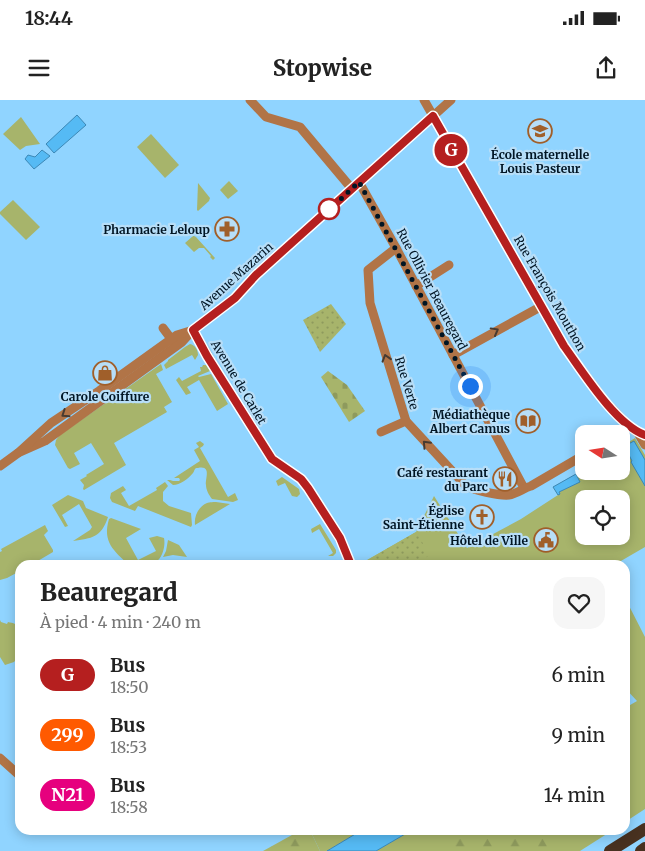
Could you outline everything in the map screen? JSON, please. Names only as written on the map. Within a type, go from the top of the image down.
[{"type":"highway","points":[[630,830],[645,820]]},
{"type":"highway","points":[[610,851],[645,829]]},
{"type":"highway","points":[[624,842],[627,835]]},
{"type":"highway","points":[[641,851],[645,848]]},
{"type":"street","name":"Rue Ollivier Beauregard","points":[[250,100],[266,118],[300,127],[356,186],[396,248],[524,488]]},
{"type":"street","name":"Rue François Mouthon","points":[[424,100],[564,346],[611,409],[627,424],[642,434],[645,445]]},
{"type":"street","name":"Avenue Mazarin","points":[[0,466],[18,453],[51,423],[174,342],[177,335],[193,330],[235,298],[253,278],[451,100]]},
{"type":"street","name":"Rue Verte","points":[[396,248],[368,270],[369,294],[370,303],[406,421],[469,488],[503,495],[513,494],[532,486],[575,460]]},
{"type":"street","points":[[416,286],[449,265]]},
{"type":"street","points":[[453,355],[542,306]]},
{"type":"street","points":[[163,328],[174,342]]},
{"type":"street","name":"Avenue de Carlet","points":[[193,330],[212,364],[272,459],[301,479],[308,488],[340,538],[349,560]]},
{"type":"street","points":[[380,432],[406,421]]},
{"type":"street","points":[[0,758],[15,772]]},
{"type":"green space","points":[[21,117],[40,144],[26,146],[20,150],[3,134]]},
{"type":"green space","points":[[151,134],[179,165],[165,178],[137,147]]},
{"type":"green space","points":[[229,181],[238,191],[228,199],[220,190]]},
{"type":"green space","points":[[198,183],[210,198],[198,211],[197,210]]},
{"type":"green space","points":[[13,200],[40,227],[26,240],[0,214]]},
{"type":"green space","points":[[193,236],[215,258],[213,260],[204,248],[199,248],[194,252],[185,243]]},
{"type":"green space","points":[[331,304],[346,324],[320,352],[303,320]]},
{"type":"green space","points":[[190,344],[197,351],[198,355],[195,360],[192,355],[166,369],[164,365],[168,360]]},
{"type":"green space","points":[[161,364],[163,370],[156,374],[172,402],[164,407],[167,412],[114,443],[126,465],[84,490],[84,485],[80,480],[104,464],[91,443],[74,453],[80,464],[70,469],[68,468],[55,445],[56,440],[60,435]]},
{"type":"green space","points":[[206,365],[210,371],[198,376],[211,374],[228,404],[217,411],[199,380],[187,387],[191,393],[186,395],[176,380],[179,377],[182,381],[201,371],[200,367]]},
{"type":"green space","points":[[328,371],[347,385],[365,411],[349,422],[321,377]]},
{"type":"green space","points":[[635,438],[645,455],[645,547],[623,560],[367,560],[416,532],[434,496],[467,548],[521,519],[558,495],[553,487],[575,475],[575,480],[630,480],[630,441]]},
{"type":"green space","points":[[200,441],[204,444],[200,448],[228,497],[235,493],[238,500],[233,502],[212,499],[206,487],[207,473],[202,468],[196,468],[189,477],[178,484],[173,485],[167,480],[179,481],[179,478],[174,478],[200,461],[194,450],[199,447],[196,443]]},
{"type":"green space","points":[[282,477],[299,489],[300,494],[297,497],[292,496],[285,483],[278,486],[276,481]]},
{"type":"green space","points":[[165,482],[168,486],[163,492],[163,501],[169,506],[191,513],[191,527],[138,506],[135,511],[112,502],[110,498],[111,493],[123,486],[126,490],[121,493],[129,506],[157,490],[156,488]]},
{"type":"green space","points":[[68,495],[83,501],[86,508],[108,517],[102,529],[95,536],[73,541],[92,527],[79,504],[62,515],[68,526],[65,527],[52,505]]},
{"type":"green space","points":[[208,503],[230,504],[195,525],[195,518],[199,509]]},
{"type":"green space","points":[[111,518],[141,529],[126,538],[138,560],[124,560],[114,550],[107,534],[109,519]]},
{"type":"green space","points":[[320,524],[336,550],[333,556],[328,556],[333,553],[319,529],[312,533],[311,529]]},
{"type":"green space","points":[[45,525],[48,531],[44,535],[53,552],[39,560],[15,560],[15,574],[0,580],[1,549]]},
{"type":"green space","points":[[416,532],[430,555],[422,560],[367,560]]},
{"type":"green space","points":[[157,536],[164,538],[158,560],[138,560],[156,551],[149,538]]},
{"type":"green space","points":[[168,540],[179,545],[187,557],[173,555],[163,557]]},
{"type":"green space","points":[[630,608],[645,637],[645,809],[630,819],[630,705],[637,701],[630,693]]},
{"type":"green space","points":[[0,620],[7,624],[8,622],[15,624],[15,661],[5,665],[0,657]]},
{"type":"green space","points":[[292,835],[312,835],[320,851],[263,851]]},
{"type":"green space","points":[[312,835],[354,835],[327,851],[320,851]]},
{"type":"green space","points":[[403,835],[605,835],[580,851],[376,851]]},
{"type":"green space","points":[[446,835],[560,835],[564,851],[449,851]]},
{"type":"water","points":[[77,115],[86,125],[54,153],[46,144]]},
{"type":"water","points":[[42,150],[50,156],[34,169],[25,159],[28,155],[35,157]]},
{"type":"water","points":[[634,441],[645,460],[645,486],[631,462],[630,443]]},
{"type":"water","points":[[575,475],[575,480],[580,482],[559,492],[560,494],[558,495],[553,487]]},
{"type":"water","points":[[354,835],[403,835],[376,851],[327,851]]},
{"type":"bus line","name":"G","points":[[349,560],[340,538],[308,488],[301,479],[272,459],[207,356],[193,330],[235,298],[256,275],[433,116],[564,346],[611,409],[638,433],[645,435]]},
{"type":"place","name":"École maternelle Louis Pasteur","points":[[540,131]]},
{"type":"place","name":"Pharmacie Leloup","points":[[227,229]]},
{"type":"place","name":"Carole Coiffure","points":[[105,373]]},
{"type":"place","name":"Médiathèque Albert Camus","points":[[528,421]]},
{"type":"place","name":"Café restaurant du Parc","points":[[505,479]]},
{"type":"place","name":"Église Saint-Étienne","points":[[482,517]]},
{"type":"place","name":"Hôtel de Ville","points":[[546,540]]},
{"type":"route","points":[[329,209],[359,182],[470,386]]}]
